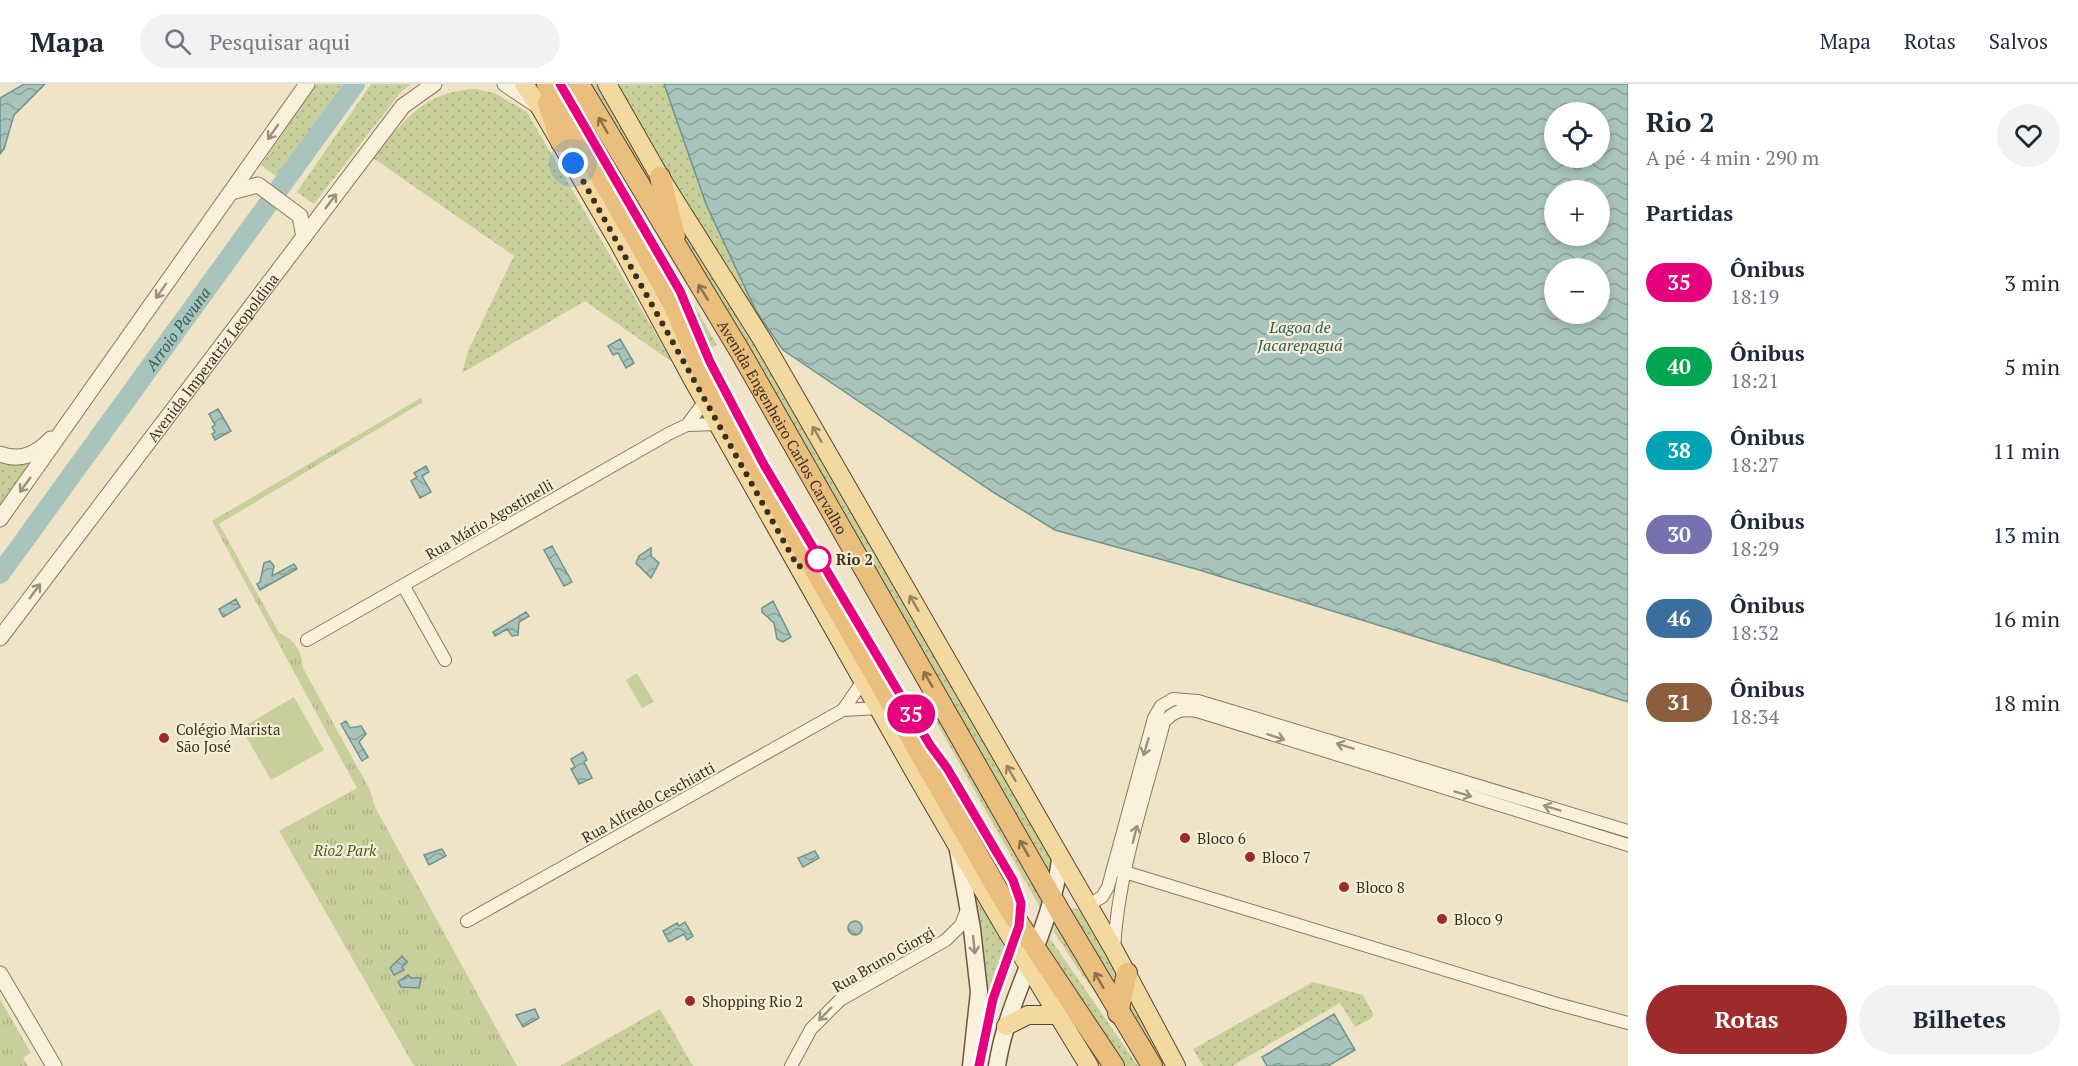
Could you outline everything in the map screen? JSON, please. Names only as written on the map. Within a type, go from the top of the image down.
[{"type":"highway","points":[[539,84],[555,118],[561,142]]},
{"type":"highway","points":[[547,84],[671,299],[703,374],[1000,894],[1032,959],[1114,1066]]},
{"type":"highway","name":"Avenida Engenheiro Carlos Carvalho","points":[[579,84],[680,256],[747,364],[1118,1013],[1152,1066]]},
{"type":"highway","points":[[660,177],[680,256]]},
{"type":"highway","points":[[1118,1013],[1127,973]]},
{"type":"main road","points":[[524,84],[561,142],[862,681],[957,846],[1032,959],[1059,1015],[1089,1066]]},
{"type":"main road","name":"Avenida Engenheiro Carlos Carvalho","points":[[607,84],[660,177],[768,351],[1114,950],[1176,1066]]},
{"type":"main road","points":[[957,846],[968,905],[979,1005],[971,1066]]},
{"type":"main road","points":[[997,1066],[1006,1026],[1053,899],[1060,860]]},
{"type":"main road","points":[[1006,1026],[1028,1015],[1059,1015]]},
{"type":"street","points":[[0,519],[307,84]]},
{"type":"street","name":"Avenida Imperatriz Leopoldina","points":[[0,638],[403,106],[434,84]]},
{"type":"street","points":[[505,84],[542,109]]},
{"type":"street","points":[[231,192],[252,185],[266,189],[300,216],[304,237]]},
{"type":"street","name":"Rua Mário Agostinelli","points":[[307,640],[687,424],[705,401]]},
{"type":"street","points":[[0,454],[17,458],[35,453],[69,422]]},
{"type":"street","name":"Rua Mário Agostinelli","points":[[687,424],[718,424]]},
{"type":"street","points":[[403,585],[445,660]]},
{"type":"street","name":"Rua Alfredo Ceschiatti","points":[[843,710],[862,681]]},
{"type":"street","points":[[1088,905],[1104,895],[1154,718],[1161,706],[1173,699],[1183,698],[1212,711],[1572,821],[1628,845]]},
{"type":"street","name":"Rua Alfredo Ceschiatti","points":[[467,921],[843,710],[878,708]]},
{"type":"street","points":[[1114,950],[1116,915],[1125,872],[1164,722],[1173,712],[1186,709],[1212,711]]},
{"type":"street","points":[[1572,821],[1628,831]]},
{"type":"street","points":[[1112,868],[1554,1003],[1628,1023]]},
{"type":"street","name":"Rua Bruno Giorgi","points":[[791,1066],[811,1029],[840,1000],[946,940],[961,925],[968,905]]},
{"type":"street","points":[[0,974],[54,1066]]},
{"type":"green space","points":[[317,84],[342,84],[277,177],[261,165]]},
{"type":"green space","points":[[371,84],[411,84],[400,93],[314,204],[297,192]]},
{"type":"green space","points":[[588,84],[601,84],[647,164],[664,216]]},
{"type":"green space","points":[[617,84],[664,84],[706,204],[756,311],[715,255]]},
{"type":"green space","points":[[475,89],[495,93],[527,112],[672,362],[585,301],[462,373],[468,351],[514,256],[373,158],[405,121],[427,102],[456,91]]},
{"type":"green space","points":[[594,130],[717,345],[710,349],[682,291],[593,133]]},
{"type":"green space","points":[[677,220],[759,343],[1049,855],[1052,869],[1049,877],[694,267]]},
{"type":"green space","name":"Rio2 Park","points":[[421,398],[423,402],[219,524],[279,633],[289,639],[299,651],[303,668],[370,790],[375,807],[517,1066],[414,1066],[279,831],[357,788],[212,521]]},
{"type":"green space","points":[[0,461],[19,465],[34,464],[0,507]]},
{"type":"green space","points":[[637,673],[654,702],[642,708],[626,680]]},
{"type":"green space","points":[[920,682],[1041,895],[1043,913],[934,718]]},
{"type":"green space","points":[[294,697],[324,750],[271,780],[241,728]]},
{"type":"green space","points":[[967,881],[1006,947],[982,1006]]},
{"type":"green space","points":[[1063,907],[1078,909],[1084,914],[1118,973],[1114,993]]},
{"type":"green space","points":[[1055,918],[1110,1010],[1082,975],[1054,932]]},
{"type":"green space","points":[[1049,937],[1138,1066],[1126,1066],[1047,945]]},
{"type":"green space","points":[[1313,982],[1363,995],[1373,1014],[1372,1018],[1355,1027],[1340,1003],[1232,1066],[1203,1066],[1193,1049]]},
{"type":"green space","points":[[1128,995],[1170,1066],[1160,1066],[1129,1014]]},
{"type":"green space","points":[[0,999],[31,1053],[23,1058],[28,1066],[0,1066]]},
{"type":"green space","points":[[660,1009],[693,1066],[560,1066]]},
{"type":"water","points":[[24,84],[45,84],[14,115],[4,149],[0,154],[0,98]]},
{"type":"water","name":"Lagoa de Jacarepaguá","points":[[664,84],[1628,84],[1628,702],[1196,569],[1055,530],[993,492],[783,350],[756,311],[706,204]]},
{"type":"water","points":[[620,339],[634,363],[626,368],[618,353],[613,355],[608,346]]},
{"type":"water","points":[[218,409],[231,431],[215,440],[212,427],[215,425],[209,414]]},
{"type":"water","points":[[426,466],[429,472],[422,476],[431,492],[420,498],[411,481],[417,477],[414,473]]},
{"type":"water","points":[[552,546],[572,582],[564,586],[544,550]]},
{"type":"water","points":[[651,548],[651,556],[659,563],[651,578],[636,563],[639,556]]},
{"type":"water","points":[[270,561],[274,566],[272,576],[294,564],[297,569],[260,590],[257,584],[260,582],[264,563]]},
{"type":"water","points":[[236,599],[240,607],[223,617],[219,609]]},
{"type":"water","points":[[773,601],[791,637],[783,642],[777,639],[774,623],[762,612],[762,608]]},
{"type":"water","points":[[526,612],[529,616],[519,622],[518,635],[512,636],[507,629],[495,636],[493,632]]},
{"type":"water","points":[[346,721],[350,728],[361,726],[366,734],[359,742],[368,757],[362,761],[341,724]]},
{"type":"water","points":[[583,752],[587,760],[584,762],[592,778],[579,784],[571,769],[575,767],[571,759]]},
{"type":"water","points":[[442,849],[446,856],[429,865],[424,855]]},
{"type":"water","points":[[815,851],[819,858],[803,867],[798,858]]},
{"type":"water","points":[[855,921],[860,923],[862,928],[860,933],[855,935],[850,933],[848,928],[850,923]]},
{"type":"water","points":[[685,922],[693,936],[687,940],[684,934],[669,942],[663,931],[677,923],[679,926]]},
{"type":"water","points":[[402,956],[407,962],[402,967],[404,970],[394,975],[390,968]]},
{"type":"water","points":[[408,975],[411,978],[421,978],[419,988],[401,987],[398,982]]},
{"type":"water","points":[[535,1009],[539,1018],[523,1027],[516,1015]]},
{"type":"water","points":[[1334,1014],[1355,1050],[1328,1066],[1267,1066],[1262,1057]]},
{"type":"waterway","name":"Arroio Pavuna","points":[[0,574],[355,84]]},
{"type":"bus line","name":"35","points":[[560,84],[680,291],[710,362],[763,463],[817,558],[930,745],[947,768],[1013,880],[1021,903],[1019,926],[989,1013],[979,1066]]},
{"type":"place","name":"Rio 2","points":[[818,559]]},
{"type":"place","name":"Colégio Marista São José","points":[[164,738]]},
{"type":"place","name":"Bloco 6","points":[[1185,838]]},
{"type":"place","name":"Bloco 7","points":[[1250,857]]},
{"type":"place","name":"Bloco 8","points":[[1344,887]]},
{"type":"place","name":"Bloco 9","points":[[1442,919]]},
{"type":"place","name":"Shopping Rio 2","points":[[690,1001]]},
{"type":"route","points":[[573,163],[798,567],[818,559]]}]
